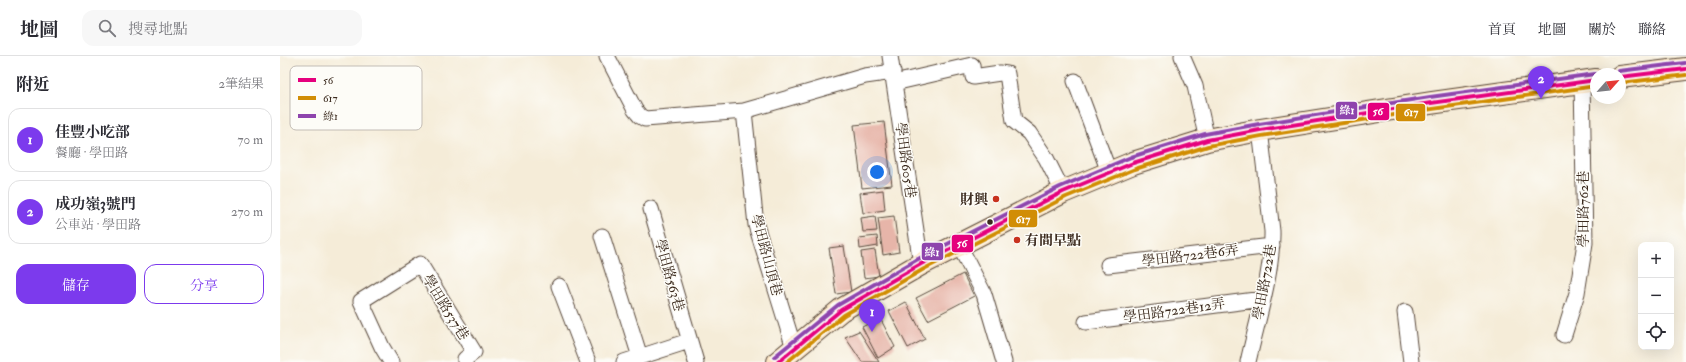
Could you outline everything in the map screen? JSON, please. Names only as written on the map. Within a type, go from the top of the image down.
[{"type":"main road","points":[[1626,76],[1686,69]]},
{"type":"main road","points":[[786,355],[841,310],[921,264],[1063,192],[1109,172],[1207,140],[1260,130],[1431,103],[1589,80]]},
{"type":"street","points":[[607,56],[636,110],[640,116],[645,119],[744,111],[865,76],[893,77],[972,65],[973,77],[1000,73],[1007,74],[1014,121],[1029,133],[1046,158],[1063,192]]},
{"type":"street","name":"學田路605巷","points":[[890,56],[921,264]]},
{"type":"street","points":[[1182,56],[1195,86],[1207,140]]},
{"type":"street","points":[[1685,56],[1686,60]]},
{"type":"street","name":"學田路762巷","points":[[1564,335],[1577,293],[1585,244],[1589,80]]},
{"type":"street","points":[[1075,81],[1109,172]]},
{"type":"street","name":"學田路山頂巷","points":[[744,111],[756,225],[786,355]]},
{"type":"street","name":"學田路722巷","points":[[1248,362],[1272,246],[1272,231],[1260,130]]},
{"type":"street","name":"學田路563巷","points":[[651,209],[696,362]]},
{"type":"street","points":[[602,236],[640,357]]},
{"type":"street","points":[[960,245],[984,294],[1004,362]]},
{"type":"street","name":"學田路722巷6弄","points":[[1108,265],[1272,246]]},
{"type":"street","name":"學田路537巷","points":[[391,362],[382,347],[361,301],[420,264],[474,352],[464,359],[466,362]]},
{"type":"street","points":[[559,286],[588,362]]},
{"type":"street","name":"學田路722巷12弄","points":[[1086,322],[1262,299]]},
{"type":"street","points":[[1405,312],[1411,362]]},
{"type":"street","points":[[624,362],[689,341]]},
{"type":"building","points":[[884,122],[892,185],[862,188],[854,125]]},
{"type":"building","points":[[883,190],[885,210],[863,213],[860,193]]},
{"type":"building","points":[[875,216],[877,231],[863,232],[861,218]]},
{"type":"building","points":[[894,216],[899,252],[883,255],[878,218]]},
{"type":"building","points":[[877,236],[878,246],[860,249],[859,238]]},
{"type":"building","points":[[844,246],[851,292],[836,294],[829,248]]},
{"type":"building","points":[[875,250],[879,276],[864,278],[861,252]]},
{"type":"building","points":[[963,274],[974,296],[928,320],[916,298]]},
{"type":"building","points":[[906,302],[925,339],[908,348],[889,311]]},
{"type":"building","points":[[880,318],[895,347],[878,358],[862,327]]},
{"type":"building","points":[[859,331],[879,362],[862,362],[845,337]]},
{"type":"transit line","name":"綠1","points":[[1626,70],[1685,63]]},
{"type":"transit line","name":"56","points":[[1626,76],[1686,69]]},
{"type":"transit line","name":"綠1","points":[[774,357],[838,305],[918,259],[1060,187],[1131,157],[1205,134],[1259,124],[1430,97],[1590,75]]},
{"type":"transit line","name":"617","points":[[1626,82],[1686,75]]},
{"type":"transit line","name":"56","points":[[778,362],[841,310],[921,264],[1063,192],[1133,163],[1207,140],[1260,130],[1431,103],[1590,81]]},
{"type":"transit line","name":"617","points":[[787,362],[844,315],[924,269],[1066,197],[1135,169],[1208,146],[1261,136],[1432,109],[1590,87]]},
{"type":"place","name":"成功嶺3號門","points":[[1541,99]]},
{"type":"place","name":"財興","points":[[996,199]]},
{"type":"place","name":"有間早點","points":[[1017,240]]},
{"type":"place","name":"佳豐小吃部","points":[[872,332]]}]
